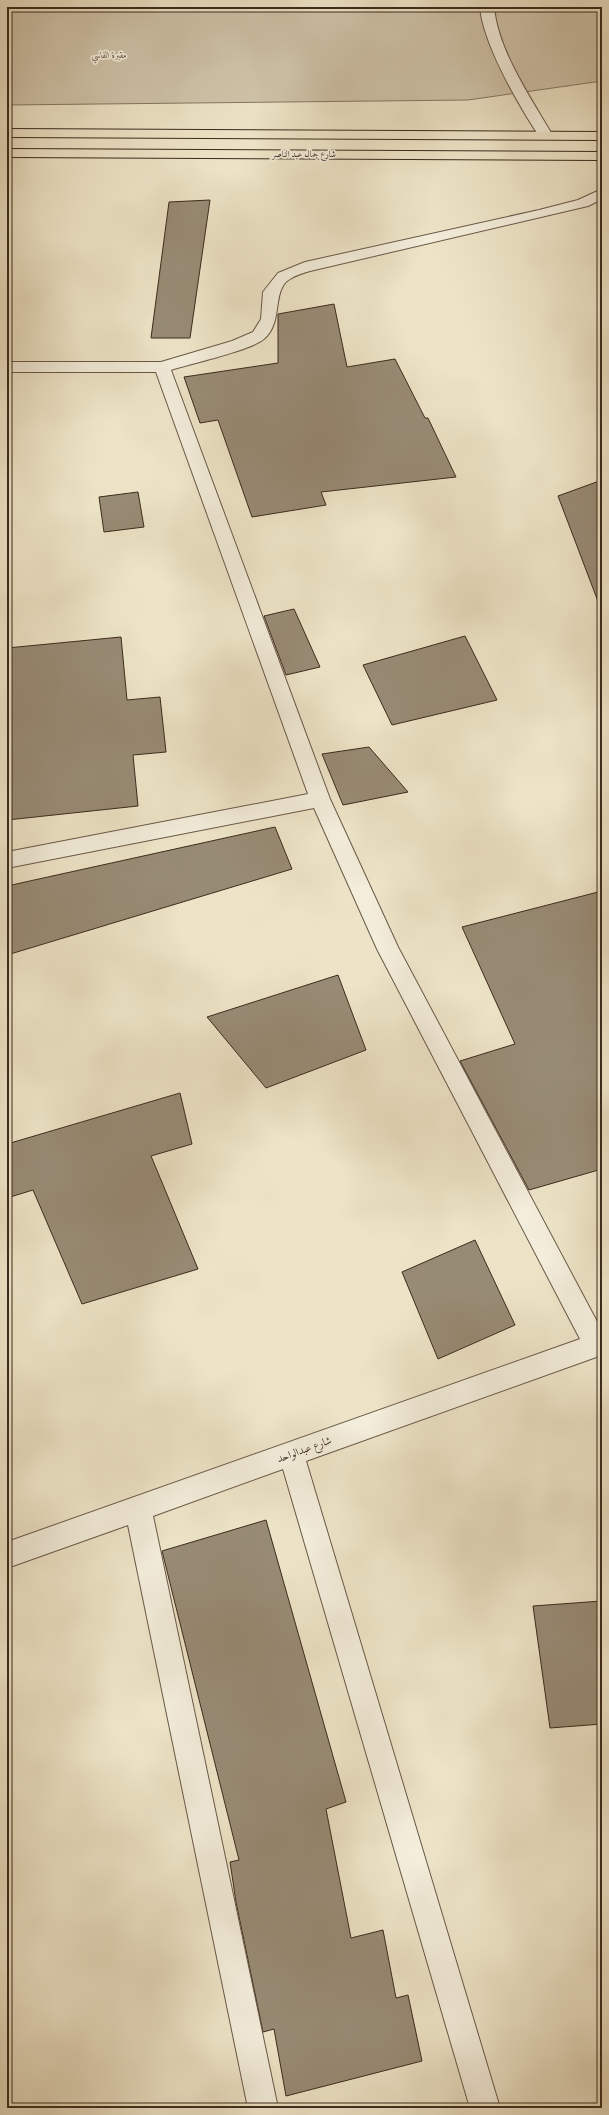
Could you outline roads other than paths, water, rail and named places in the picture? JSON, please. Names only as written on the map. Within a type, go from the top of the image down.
[{"type":"main road","name":"شارع جمال عبد الناصر","points":[[7,133],[602,136]]},
{"type":"main road","name":"شارع جمال عبد الناصر","points":[[7,153],[602,156]]},
{"type":"street","points":[[487,7],[486,16],[495,40],[546,136]]},
{"type":"street","points":[[7,367],[162,367],[238,345],[259,335],[269,319],[271,292],[283,276],[305,267],[541,214],[583,203],[602,193]]},
{"type":"street","points":[[162,367],[320,799],[388,949],[599,1344]]},
{"type":"street","points":[[7,860],[320,799]]},
{"type":"street","name":"شارع عبدالواحد","points":[[7,1555],[599,1344]]},
{"type":"street","points":[[290,1454],[485,2108]]},
{"type":"street","points":[[138,1508],[263,2108]]},
{"type":"park label","name":"مقبرة الفاسي","points":[[109,55]]}]
